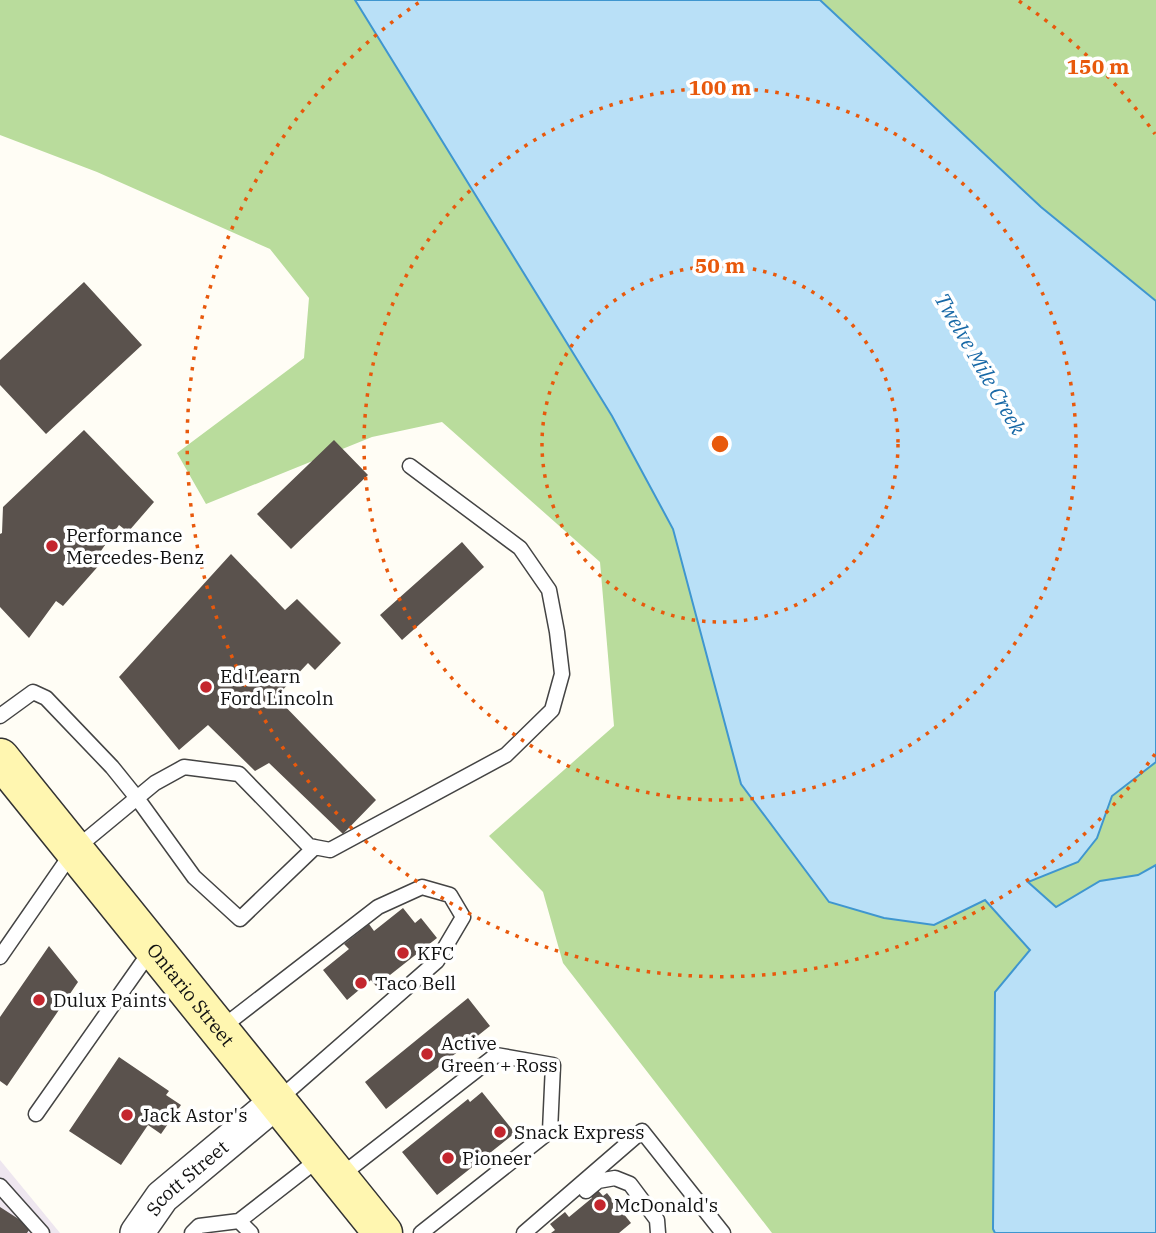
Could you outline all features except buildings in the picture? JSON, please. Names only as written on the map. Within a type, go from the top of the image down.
[{"type":"main road","name":"Ontario Street","points":[[0,758],[330,1168],[372,1229]]},
{"type":"street","name":"Scott Street","points":[[140,1232],[162,1197],[277,1101]]},
{"type":"lane","points":[[0,957],[74,850],[155,783],[184,767],[239,775],[309,846],[330,850],[506,755],[552,710],[562,674],[549,590],[520,548],[410,466]]},
{"type":"lane","points":[[0,716],[33,692],[46,698],[112,767],[194,877],[240,919],[315,848]]},
{"type":"lane","points":[[219,1030],[378,907],[422,887],[450,895],[463,917],[438,961],[277,1101]]},
{"type":"lane","points":[[36,1114],[153,947]]},
{"type":"lane","points":[[192,1233],[199,1226],[239,1221],[330,1168],[496,1055],[554,1065],[550,1131],[421,1233]]},
{"type":"lane","points":[[524,1233],[642,1131],[723,1233]]},
{"type":"lane","points":[[533,1233],[598,1181],[615,1178],[630,1184],[657,1220],[658,1233]]},
{"type":"lane","points":[[0,1186],[42,1233]]},
{"type":"lane","points":[[239,1221],[251,1233]]},
{"type":"shaded area","points":[[0,1160],[60,1233],[0,1233]]},
{"type":"green space","points":[[0,0],[355,0],[612,417],[673,529],[741,784],[934,925],[985,899],[1030,950],[995,992],[995,1233],[772,1233],[563,963],[543,892],[489,836],[614,726],[600,562],[442,422],[372,437],[206,504],[177,453],[304,358],[309,298],[270,249],[97,172],[0,135]]},
{"type":"green space","points":[[820,0],[1156,0],[1156,301],[1041,207]]},
{"type":"green space","points":[[1156,762],[1156,865],[1138,875],[1100,881],[1056,907],[1027,882],[1078,862],[1097,838],[1112,796]]},
{"type":"water","name":"Twelve Mile Creek","points":[[355,0],[820,0],[1041,207],[1156,301],[1156,762],[1112,796],[1097,838],[1078,862],[1028,882],[1056,907],[1100,881],[1138,875],[1156,865],[1156,1233],[995,1233],[995,992],[1030,950],[985,900],[934,925],[884,918],[829,902],[741,784],[673,529],[612,416]]},
{"type":"place","name":"Performance Mercedes-Benz","points":[[52,546]]},
{"type":"place","name":"Ed Learn Ford Lincoln","points":[[206,687]]},
{"type":"place","name":"KFC","points":[[403,953]]},
{"type":"place","name":"Taco Bell","points":[[361,983]]},
{"type":"place","name":"Dulux Paints","points":[[39,1000]]},
{"type":"place","name":"Active Green + Ross","points":[[427,1054]]},
{"type":"place","name":"Jack Astor's","points":[[127,1115]]},
{"type":"place","name":"Snack Express","points":[[500,1132]]},
{"type":"place","name":"Pioneer","points":[[448,1158]]},
{"type":"place","name":"McDonald's","points":[[600,1205]]}]
